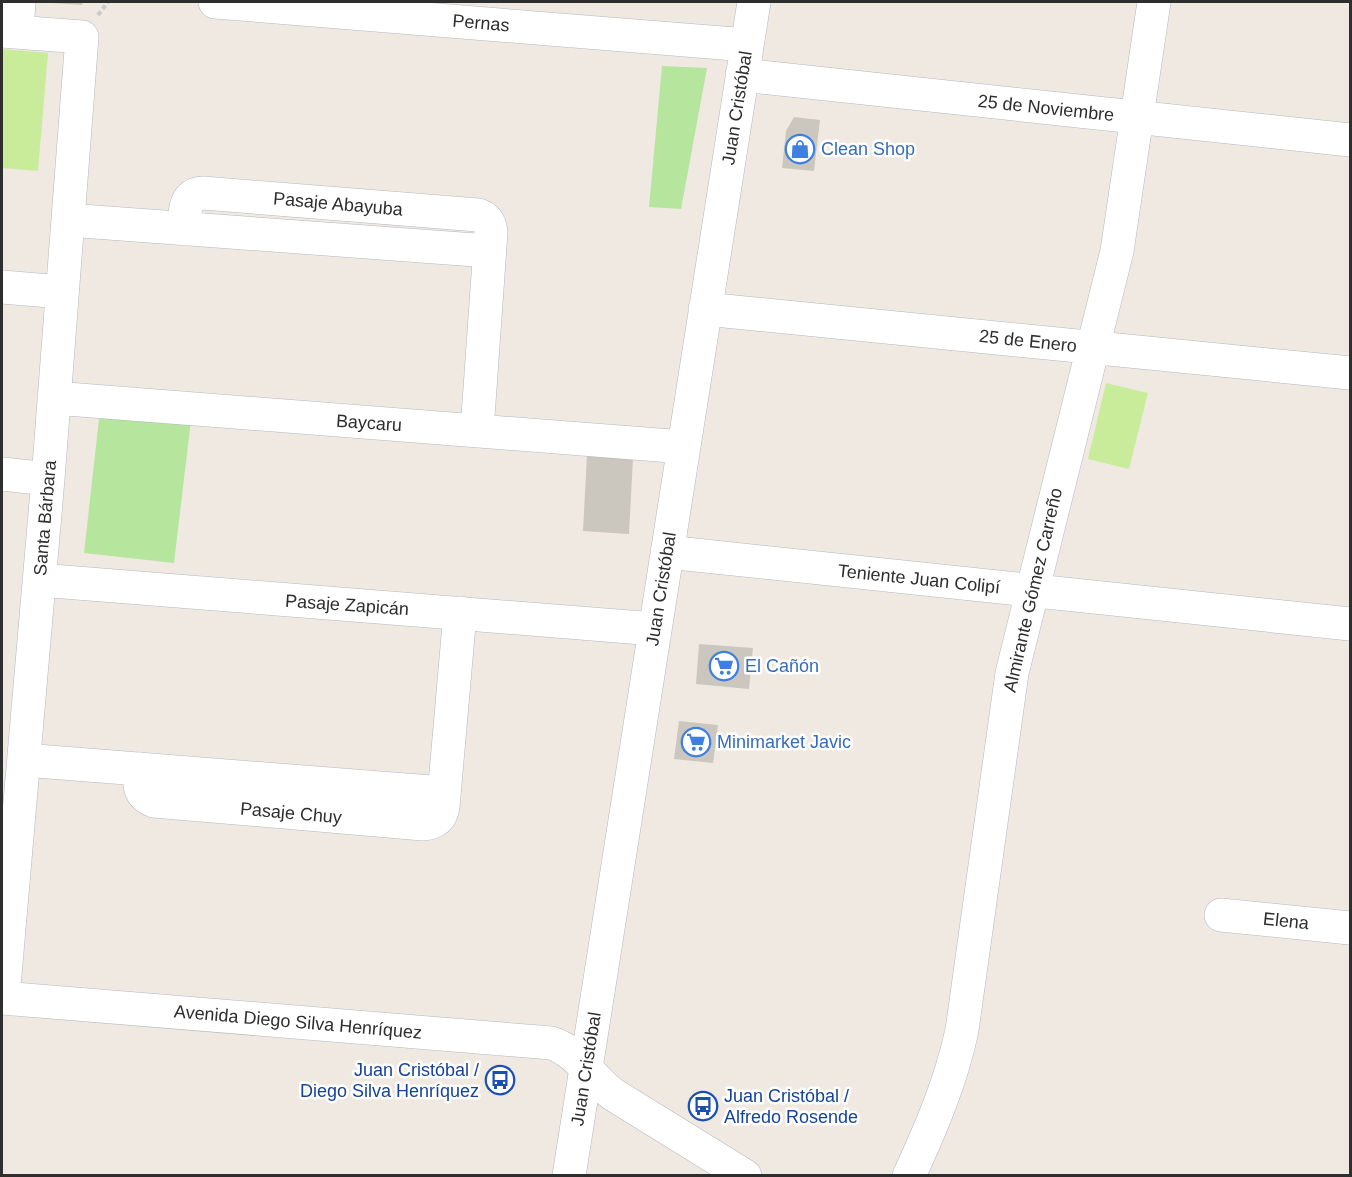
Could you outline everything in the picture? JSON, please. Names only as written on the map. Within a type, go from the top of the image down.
[{"type":"street","name":"Pernas","points":[[215,2],[511,14],[744,60]]},
{"type":"street","name":"Juan Cristóbal","points":[[569,1176],[754,2]]},
{"type":"street","name":"Almirante Gómez Carreño","points":[[909,1176],[939,1109],[960,1039],[1012,674],[1117,251],[1154,2]]},
{"type":"street","name":"Santa Bárbara","points":[[2,998],[48,478],[82,38],[12,22]]},
{"type":"street","name":"25 de Noviembre","points":[[744,60],[1137,118],[1350,140]]},
{"type":"street","name":"Pasaje Abayuba","points":[[68,220],[489,251],[477,431]]},
{"type":"street","points":[[2,287],[62,292]]},
{"type":"street","name":"25 de Enero","points":[[705,309],[1350,373]]},
{"type":"street","name":"Baycaru","points":[[54,398],[684,447]]},
{"type":"street","points":[[2,474],[48,478]]},
{"type":"street","name":"Teniente Juan Colipí","points":[[667,552],[1350,624]]},
{"type":"street","name":"Pasaje Zapicán","points":[[39,580],[655,628]]},
{"type":"street","name":"Pasaje Chuy","points":[[24,760],[140,769],[141,791],[144,796],[154,801],[423,824],[438,819],[442,814],[460,613]]},
{"type":"street","name":"Elena","points":[[1221,915],[1350,928]]},
{"type":"street","name":"Avenida Diego Silva Henríquez","points":[[2,998],[551,1043],[570,1051],[580,1059],[599,1084],[614,1095],[745,1176]]},
{"type":"green space","points":[[2,49],[48,53],[38,171],[2,168]]},
{"type":"green space","points":[[662,66],[707,68],[681,209],[649,207]]},
{"type":"green space","points":[[1106,383],[1148,393],[1129,469],[1088,459]]},
{"type":"green space","points":[[100,410],[191,420],[174,563],[84,553]]},
{"type":"building","points":[[51,2],[83,2],[82,5]]},
{"type":"building","name":"Clean Shop","points":[[794,117],[820,120],[814,171],[782,168],[786,131]]},
{"type":"building","points":[[587,455],[633,458],[629,534],[583,531]]},
{"type":"building","name":"El Cañón","points":[[699,644],[753,648],[749,689],[696,684]]},
{"type":"building","name":"Minimarket Javic","points":[[679,721],[718,725],[713,763],[674,759]]},
{"type":"place","name":"Clean Shop","points":[[800,149]]},
{"type":"place","name":"El Cañón","points":[[724,666]]},
{"type":"place","name":"Minimarket Javic","points":[[696,742]]},
{"type":"place","name":"Juan Cristóbal / Diego Silva Henríquez","points":[[500,1080]]},
{"type":"place","name":"Juan Cristóbal / Alfredo Rosende","points":[[703,1106]]}]
